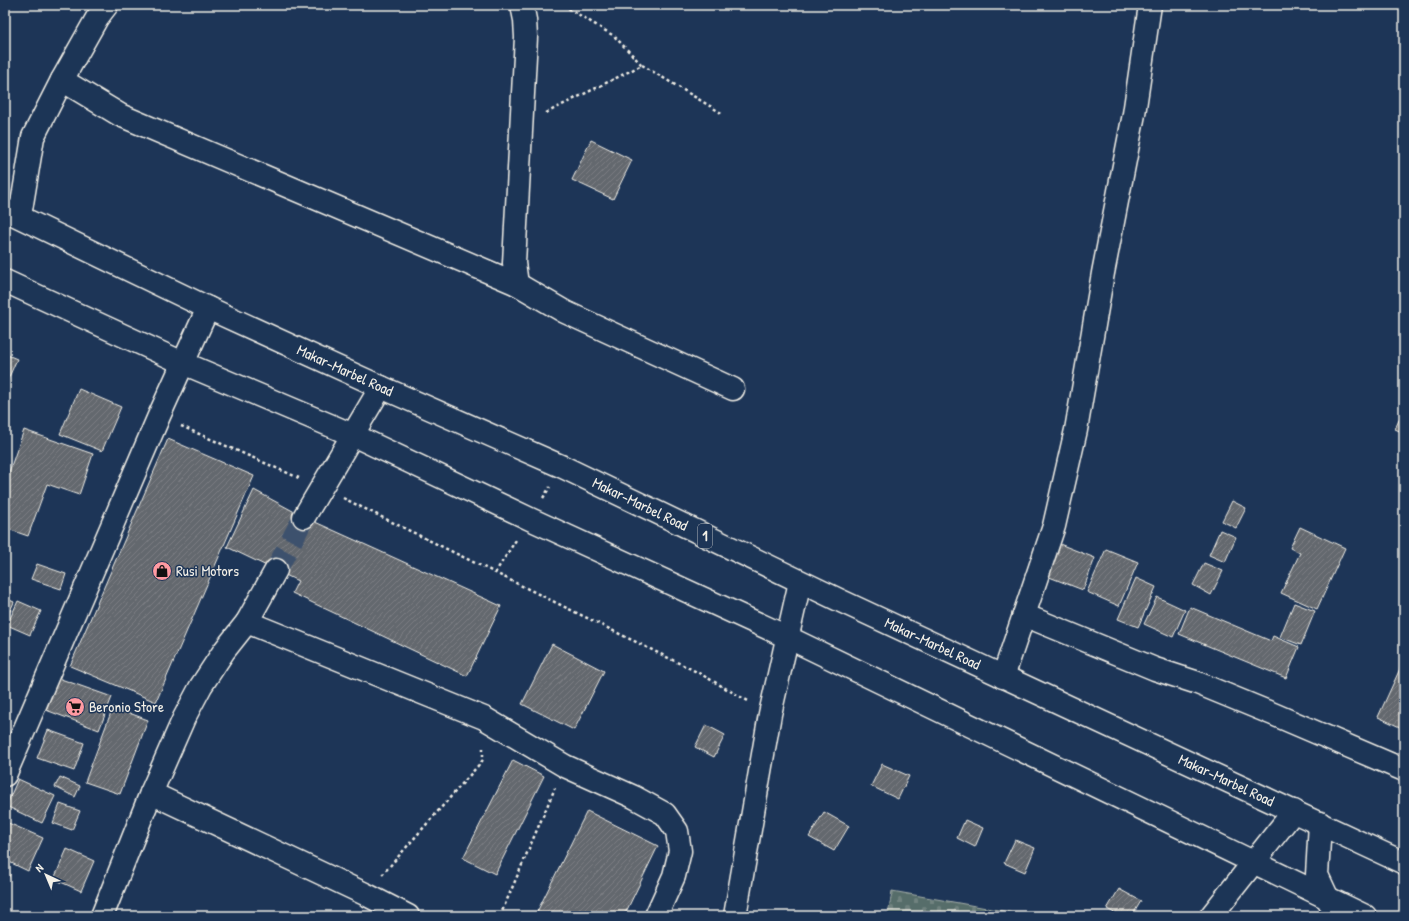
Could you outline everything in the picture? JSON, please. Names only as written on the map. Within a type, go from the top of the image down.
[{"type":"street","points":[[517,284],[514,263],[520,127],[526,37],[522,5]]},
{"type":"street","points":[[1003,677],[1054,526],[1076,430],[1103,273],[1134,114],[1150,5]]},
{"type":"street","points":[[12,213],[33,137],[101,9]]},
{"type":"street","points":[[62,80],[120,115],[517,284],[565,312],[733,390]]},
{"type":"street","name":"Makar-Marbel Road","points":[[12,213],[208,308],[381,387],[563,467],[800,582],[1404,863]]},
{"type":"street","points":[[5,281],[183,363],[353,435],[530,519],[787,637],[1254,862],[1332,907],[1365,916]]},
{"type":"street","points":[[5,775],[159,416],[208,308]]},
{"type":"street","points":[[304,517],[381,387]]},
{"type":"street","points":[[102,916],[151,793],[184,718],[201,686],[224,651],[247,622],[276,570]]},
{"type":"street","points":[[734,916],[770,714],[800,582]]},
{"type":"street","points":[[1024,615],[1155,669],[1195,682],[1404,770]]},
{"type":"street","points":[[247,622],[484,718],[565,766],[634,797],[665,814],[677,830],[680,851],[674,876],[656,916]]},
{"type":"street","points":[[151,793],[365,894],[408,916]]},
{"type":"street","points":[[1211,916],[1294,811]]},
{"type":"street","points":[[1320,823],[1318,875],[1332,907]]},
{"type":"path","points":[[563,5],[614,36],[642,65],[723,114]]},
{"type":"path","points":[[520,127],[642,65]]},
{"type":"path","points":[[159,416],[322,488],[697,672],[770,714]]},
{"type":"path","points":[[365,894],[483,760],[484,718]]},
{"type":"path","points":[[500,916],[565,766]]},
{"type":"green space","points":[[892,891],[1031,916],[888,916]]},
{"type":"building","points":[[591,140],[632,160],[613,199],[572,180]]},
{"type":"building","points":[[5,354],[17,359],[5,386]]},
{"type":"building","points":[[79,389],[121,407],[102,451],[60,434]]},
{"type":"building","points":[[1404,409],[1404,433],[1395,429]]},
{"type":"building","points":[[24,430],[93,454],[79,495],[47,484],[28,536],[5,528],[5,483]]},
{"type":"building","name":"Rusi Motors","points":[[168,439],[254,476],[156,702],[70,666]]},
{"type":"building","points":[[254,490],[304,517],[501,606],[467,676],[292,593],[298,581],[227,547]]},
{"type":"building","points":[[1232,501],[1246,508],[1236,528],[1222,521]]},
{"type":"building","points":[[1300,527],[1345,548],[1317,609],[1281,593],[1300,553],[1290,548]]},
{"type":"building","points":[[1220,530],[1236,537],[1225,562],[1209,555]]},
{"type":"building","points":[[1057,543],[1095,558],[1083,590],[1044,575]]},
{"type":"building","points":[[1106,549],[1138,562],[1119,606],[1087,592]]},
{"type":"building","points":[[1204,563],[1223,571],[1211,595],[1193,585]]},
{"type":"building","points":[[37,564],[66,574],[61,589],[31,579]]},
{"type":"building","points":[[1136,578],[1156,587],[1138,627],[1118,619]]},
{"type":"building","points":[[1157,597],[1185,610],[1173,637],[1144,624]]},
{"type":"building","points":[[5,598],[14,602],[7,618],[5,618]]},
{"type":"building","points":[[18,601],[41,611],[30,635],[7,625]]},
{"type":"building","points":[[1294,603],[1315,611],[1301,645],[1280,637]]},
{"type":"building","points":[[1190,607],[1271,641],[1273,636],[1299,647],[1286,678],[1179,634]]},
{"type":"building","points":[[552,644],[604,671],[574,730],[522,704]]},
{"type":"building","points":[[1404,660],[1404,729],[1378,717]]},
{"type":"building","points":[[58,678],[112,697],[99,730],[46,710]]},
{"type":"building","points":[[113,707],[148,720],[120,794],[85,782]]},
{"type":"building","points":[[706,725],[725,735],[714,757],[695,747]]},
{"type":"building","points":[[48,730],[84,743],[74,771],[37,758]]},
{"type":"building","points":[[513,760],[544,776],[495,874],[463,858]]},
{"type":"building","points":[[882,764],[909,776],[898,799],[871,786]]},
{"type":"building","points":[[60,777],[80,786],[75,797],[55,787]]},
{"type":"building","points":[[18,779],[55,796],[42,823],[6,806]]},
{"type":"building","points":[[60,804],[80,811],[72,830],[53,823]]},
{"type":"building","points":[[587,811],[658,846],[624,916],[535,916]]},
{"type":"building","points":[[824,812],[849,826],[834,851],[809,837]]},
{"type":"building","points":[[965,820],[983,828],[975,847],[957,838]]},
{"type":"building","points":[[6,822],[43,838],[28,871],[5,860]]},
{"type":"building","points":[[1015,840],[1035,848],[1025,872],[1004,863]]},
{"type":"building","points":[[67,849],[94,861],[81,891],[54,879]]},
{"type":"building","points":[[5,872],[10,874],[5,885]]},
{"type":"building","points":[[1119,889],[1141,901],[1132,916],[1120,916],[1107,909]]},
{"type":"tunnel","points":[[276,570],[304,517]]},
{"type":"place","name":"Rusi Motors","points":[[162,571]]},
{"type":"place","name":"Beronio Store","points":[[75,707]]}]
